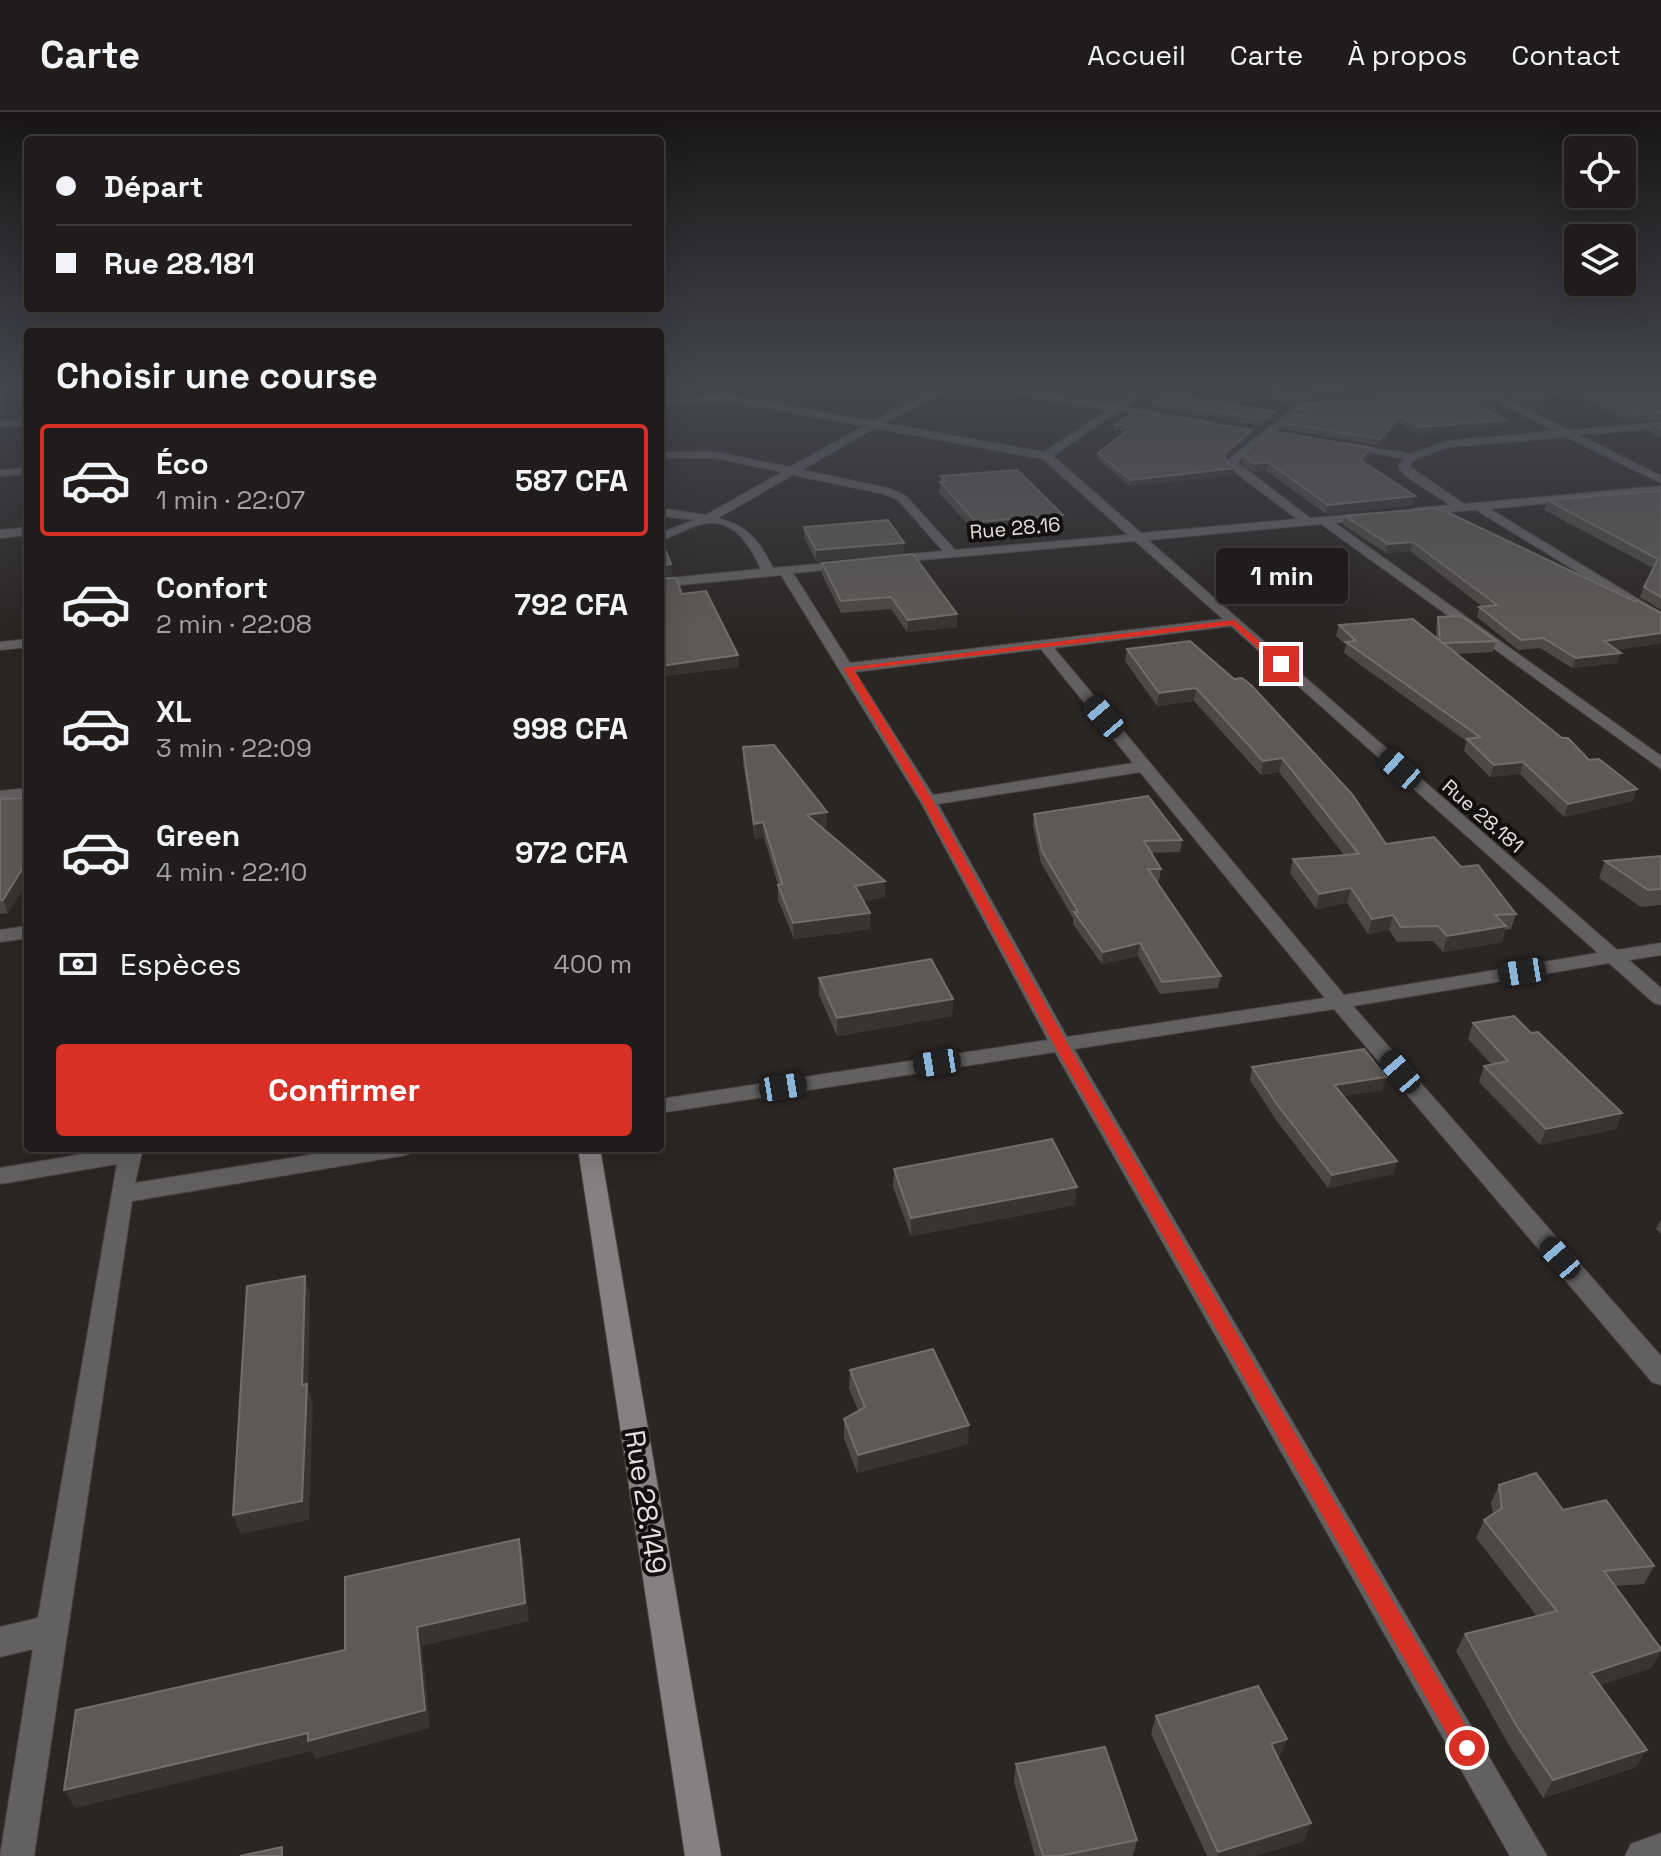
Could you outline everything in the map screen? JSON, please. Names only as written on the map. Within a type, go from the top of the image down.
[{"type":"street","points":[[795,469],[888,491],[902,498],[952,554]]},
{"type":"street","name":"Rue 28.181","points":[[1061,469],[1661,999]]},
{"type":"street","points":[[1238,469],[1307,521]]},
{"type":"street","points":[[1405,469],[1462,508]]},
{"type":"street","points":[[1640,469],[1661,480]]},
{"type":"street","points":[[664,535],[707,519],[798,470]]},
{"type":"street","points":[[0,473],[24,471]]},
{"type":"street","points":[[1400,513],[1661,489]]},
{"type":"street","points":[[1479,507],[1661,619]]},
{"type":"street","points":[[664,513],[707,519],[739,529],[750,538],[848,668],[928,801],[1060,1043],[1529,1856]]},
{"type":"street","name":"Rue 28.16","points":[[876,561],[1385,515]]},
{"type":"street","points":[[1323,520],[1661,764]]},
{"type":"street","points":[[0,534],[24,531]]},
{"type":"street","points":[[664,583],[861,563]]},
{"type":"street","points":[[848,668],[1234,622]]},
{"type":"street","points":[[0,646],[24,643]]},
{"type":"street","points":[[1043,643],[1339,1002],[1661,1374]]},
{"type":"street","points":[[928,801],[1145,766]]},
{"type":"street","points":[[0,796],[24,793]]},
{"type":"street","points":[[0,936],[24,933]]},
{"type":"street","points":[[664,1105],[1339,1002],[1661,949]]},
{"type":"street","points":[[0,1176],[126,1152]]},
{"type":"street","points":[[16,1856],[121,1194],[131,1152]]},
{"type":"street","points":[[121,1194],[377,1152]]},
{"type":"street","name":"Rue 28.149","points":[[590,1152],[703,1856]]},
{"type":"street","points":[[0,1642],[54,1629]]},
{"type":"street","points":[[1643,1856],[1661,1851]]},
{"type":"building","points":[[1118,469],[1223,469],[1131,480]]},
{"type":"building","points":[[1278,469],[1374,469],[1415,496],[1328,505]]},
{"type":"building","points":[[1017,470],[1063,515],[976,522],[940,482],[946,481],[941,476]]},
{"type":"building","points":[[1661,491],[1661,597],[1644,587],[1658,559],[1547,500]]},
{"type":"building","points":[[1434,508],[1661,613],[1661,633],[1604,641],[1621,653],[1576,658],[1543,638],[1521,640],[1479,607],[1497,605],[1413,542],[1388,544],[1345,516]]},
{"type":"building","points":[[888,520],[904,543],[816,550],[804,527]]},
{"type":"building","points":[[664,551],[666,551],[671,564],[664,565]]},
{"type":"building","points":[[913,554],[957,614],[908,620],[891,597],[841,601],[822,563]]},
{"type":"building","points":[[664,578],[676,578],[682,594],[706,591],[738,655],[664,665]]},
{"type":"building","points":[[1461,616],[1496,641],[1443,643],[1562,738],[1568,738],[1589,760],[1599,759],[1637,789],[1568,804],[1523,762],[1494,765],[1467,739],[1480,737],[1346,642],[1356,641],[1339,625],[1413,619],[1440,641],[1438,617]]},
{"type":"building","points":[[1190,641],[1234,679],[1242,678],[1252,686],[1352,794],[1386,844],[1434,837],[1461,867],[1478,865],[1516,914],[1495,915],[1506,926],[1447,936],[1438,926],[1401,927],[1393,915],[1372,919],[1351,888],[1319,894],[1293,859],[1359,854],[1282,758],[1263,761],[1196,688],[1159,693],[1127,649]]},
{"type":"building","points":[[774,745],[827,812],[807,815],[885,881],[855,886],[870,913],[793,923],[778,885],[782,884],[763,822],[754,824],[743,747]]},
{"type":"building","points":[[1148,796],[1182,840],[1144,841],[1161,869],[1148,869],[1221,976],[1162,982],[1140,943],[1103,952],[1074,912],[1078,912],[1042,851],[1034,814]]},
{"type":"building","points":[[24,798],[24,866],[3,900],[0,900],[0,799]]},
{"type":"building","points":[[1661,856],[1661,889],[1648,890],[1605,861]]},
{"type":"building","points":[[931,959],[953,999],[837,1018],[819,978]]},
{"type":"building","points":[[1514,1016],[1531,1033],[1538,1032],[1622,1113],[1546,1129],[1484,1066],[1508,1061],[1473,1023]]},
{"type":"building","points":[[1364,1049],[1386,1077],[1334,1085],[1397,1161],[1332,1175],[1252,1067]]},
{"type":"building","points":[[1052,1139],[1077,1187],[911,1218],[894,1169]]},
{"type":"building","points":[[305,1276],[302,1385],[307,1384],[302,1501],[233,1515],[247,1286]]},
{"type":"building","points":[[933,1349],[969,1425],[858,1455],[844,1419],[865,1407],[850,1370]]},
{"type":"building","points":[[1536,1473],[1563,1510],[1606,1500],[1654,1566],[1604,1571],[1661,1649],[1591,1673],[1647,1750],[1553,1780],[1516,1725],[1465,1634],[1557,1611],[1484,1520],[1502,1508],[1499,1485]]},
{"type":"building","points":[[519,1539],[525,1603],[417,1627],[425,1710],[308,1741],[308,1733],[64,1790],[76,1710],[345,1650],[345,1577]]},
{"type":"building","points":[[1258,1686],[1287,1739],[1271,1744],[1311,1823],[1218,1852],[1156,1716]]},
{"type":"building","points":[[1105,1747],[1137,1840],[1059,1856],[1043,1856],[1016,1764]]},
{"type":"building","points":[[282,1847],[282,1856],[240,1856]]},
{"type":"route","points":[[1281,664],[1234,622],[848,668],[928,801],[1060,1043],[1467,1748]]}]
